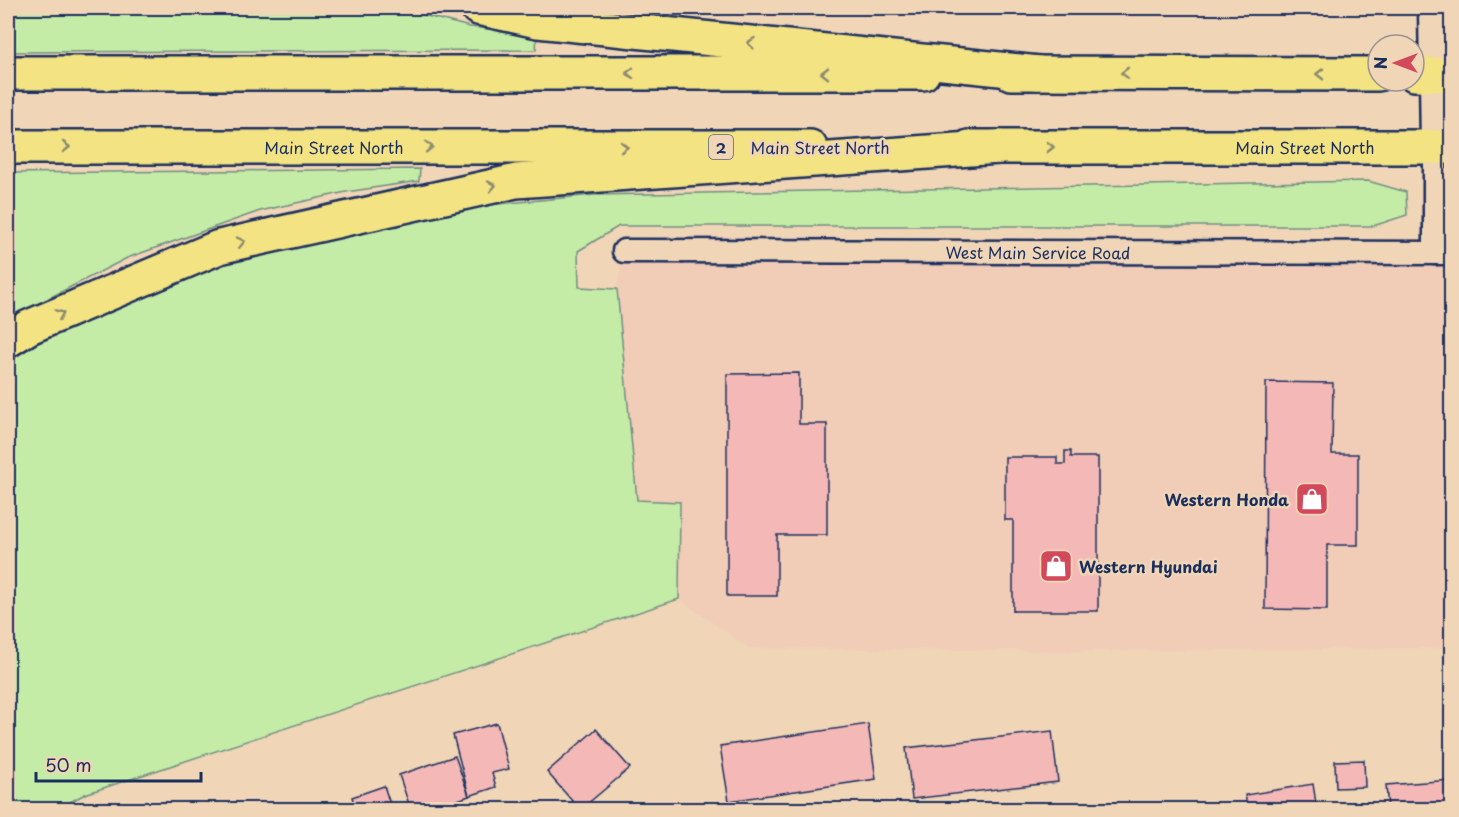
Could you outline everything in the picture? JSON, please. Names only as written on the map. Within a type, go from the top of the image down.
[{"type":"main road","points":[[478,8],[538,21],[1039,73]]},
{"type":"main road","points":[[8,73],[1366,74]]},
{"type":"main road","name":"Main Street North","points":[[8,147],[1443,147]]},
{"type":"main road","points":[[8,340],[28,327],[219,247],[516,181],[999,147]]},
{"type":"street","points":[[1433,8],[1433,74],[1443,147],[1443,253]]},
{"type":"street","name":"West Main Service Road","points":[[624,251],[1443,253]]},
{"type":"shaded area","points":[[624,251],[1451,253],[1451,648],[1082,651],[749,648],[679,599],[679,502],[637,501],[617,289]]},
{"type":"green space","points":[[8,8],[395,8],[470,27],[537,34],[536,50],[8,52]]},
{"type":"green space","points":[[420,169],[419,181],[346,192],[260,211],[127,258],[8,319],[8,173]]},
{"type":"green space","points":[[1368,181],[1406,192],[1407,215],[1373,226],[619,226],[578,251],[579,287],[617,289],[637,500],[680,502],[679,599],[85,794],[57,809],[8,809],[8,361],[36,344],[213,267],[317,237],[457,208],[594,195]]},
{"type":"building","points":[[799,373],[799,424],[827,424],[827,535],[777,535],[777,596],[727,596],[727,374]]},
{"type":"building","name":"Western Honda","points":[[1266,382],[1333,383],[1332,454],[1358,454],[1358,545],[1327,545],[1327,610],[1265,609]]},
{"type":"building","name":"Western Hyundai","points":[[1065,451],[1071,451],[1071,457],[1098,457],[1098,611],[1013,611],[1013,520],[1005,520],[1005,457],[1057,457],[1057,464],[1065,464]]},
{"type":"building","points":[[497,723],[509,769],[492,773],[496,787],[469,796],[453,735]]},
{"type":"building","points":[[868,724],[876,779],[729,801],[720,746]]},
{"type":"building","points":[[596,729],[630,768],[580,810],[547,772]]},
{"type":"building","points":[[1052,731],[1058,782],[912,799],[906,748]]},
{"type":"building","points":[[455,756],[469,796],[441,806],[442,810],[411,810],[399,775]]},
{"type":"building","points":[[1364,760],[1365,787],[1336,788],[1335,761]]},
{"type":"building","points":[[1452,780],[1452,810],[1388,810],[1386,785]]},
{"type":"building","points":[[1313,784],[1317,810],[1248,810],[1245,795]]},
{"type":"building","points":[[384,786],[392,810],[356,810],[352,797]]},
{"type":"place","name":"Western Honda","points":[[1312,499]]},
{"type":"place","name":"Western Hyundai","points":[[1056,566]]}]
